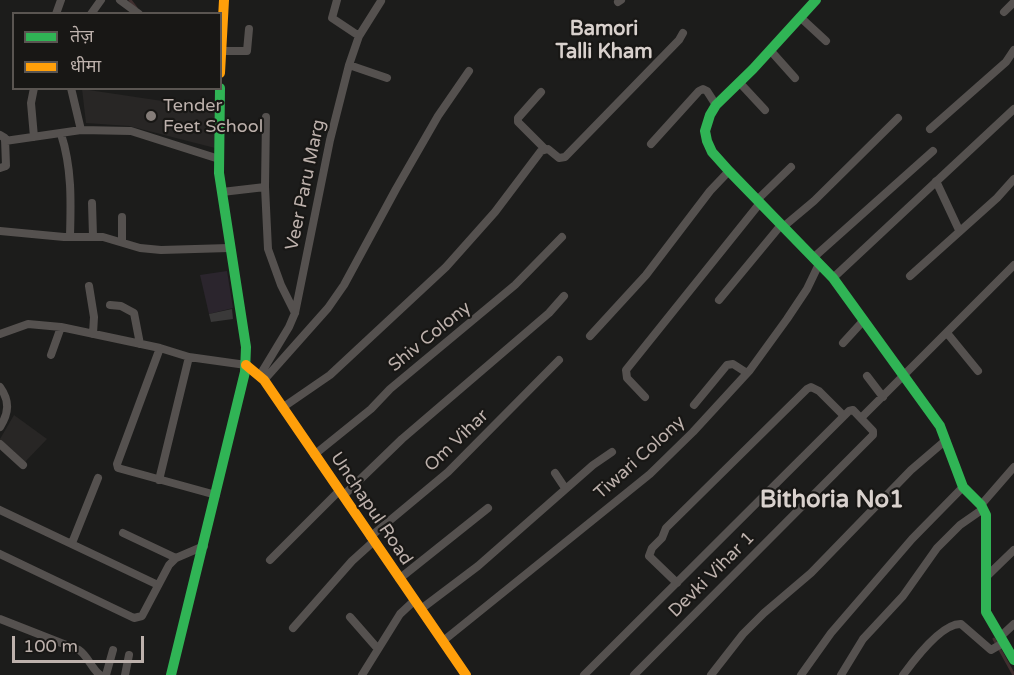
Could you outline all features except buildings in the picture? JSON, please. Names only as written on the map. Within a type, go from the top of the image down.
[{"type":"street","points":[[120,0],[136,12]]},
{"type":"street","points":[[222,34],[224,0]]},
{"type":"street","points":[[336,0],[332,18],[359,36]]},
{"type":"street","points":[[816,0],[716,105],[705,131],[707,141],[712,152],[729,171],[833,278],[933,413],[946,440],[963,487],[982,507],[987,530],[986,612],[1000,644],[1014,659]]},
{"type":"street","name":"Veer Paru Marg","points":[[262,377],[296,312],[330,140],[349,65],[359,36],[381,1]]},
{"type":"street","points":[[1004,12],[1014,2]]},
{"type":"street","points":[[800,18],[826,41]]},
{"type":"street","points":[[222,51],[247,51],[249,29]]},
{"type":"street","points":[[541,92],[518,118],[518,122],[544,149],[559,158],[565,157],[683,33]]},
{"type":"street","points":[[770,50],[795,78]]},
{"type":"street","points":[[930,129],[1006,62],[1014,50]]},
{"type":"street","points":[[349,65],[387,78]]},
{"type":"street","points":[[262,377],[328,308],[344,285],[438,116],[469,71]]},
{"type":"street","points":[[739,82],[765,110]]},
{"type":"street","points":[[651,144],[699,91],[703,89],[707,91],[716,105]]},
{"type":"street","points":[[34,90],[31,104],[34,136]]},
{"type":"street","points":[[71,90],[81,130]]},
{"type":"street","points":[[171,675],[246,365],[246,347],[222,192],[219,159],[220,90]]},
{"type":"street","points":[[833,278],[1014,110]]},
{"type":"street","points":[[266,117],[265,187],[268,249],[281,285],[296,312]]},
{"type":"street","points":[[718,300],[782,226],[814,201],[898,118]]},
{"type":"street","points":[[0,168],[6,166],[3,138],[61,134],[81,130],[131,131],[219,159]]},
{"type":"street","points":[[61,134],[70,177],[70,236]]},
{"type":"street","points":[[282,408],[330,375],[446,267],[487,221],[544,149]]},
{"type":"street","points":[[816,261],[933,151]]},
{"type":"street","points":[[645,397],[627,378],[626,370],[758,202],[791,167]]},
{"type":"street","points":[[590,336],[646,275],[710,191],[729,171]]},
{"type":"street","points":[[910,276],[997,198],[1014,179]]},
{"type":"street","points":[[936,181],[959,230]]},
{"type":"street","points":[[222,192],[265,187]]},
{"type":"street","points":[[92,203],[93,236]]},
{"type":"street","points":[[122,217],[122,242]]},
{"type":"street","points":[[0,231],[44,236],[93,236],[140,248],[161,250],[230,248]]},
{"type":"street","name":"Shiv Colony","points":[[314,455],[515,285],[562,237]]},
{"type":"street","name":"Tiwari Colony","points":[[443,641],[650,474],[693,432],[747,373],[787,319],[807,289],[816,261]]},
{"type":"street","points":[[584,675],[844,416],[851,410],[861,418],[1014,265]]},
{"type":"street","points":[[89,286],[94,317],[93,334]]},
{"type":"street","points":[[270,560],[341,493],[549,312],[564,296]]},
{"type":"street","points":[[110,305],[121,306],[134,313],[140,344]]},
{"type":"street","points":[[843,343],[864,320]]},
{"type":"street","points":[[0,334],[28,324],[61,327],[160,348],[189,357],[246,365]]},
{"type":"street","points":[[51,355],[61,327]]},
{"type":"street","points":[[947,333],[978,371]]},
{"type":"street","points":[[160,348],[117,464],[122,471],[216,495]]},
{"type":"street","points":[[159,480],[189,357]]},
{"type":"street","name":"Om Vihar","points":[[293,628],[372,540],[448,472],[559,360]]},
{"type":"street","points":[[694,405],[727,366],[734,364],[747,373]]},
{"type":"street","name":"Unchapul Road","points":[[246,365],[262,377],[466,675]]},
{"type":"street","points":[[867,376],[883,397]]},
{"type":"street","points":[[0,387],[8,405],[8,415],[0,427]]},
{"type":"street","points":[[677,582],[649,556],[666,528],[807,389],[811,387],[819,391],[844,416]]},
{"type":"street","name":"Devki Vihar 1","points":[[634,675],[873,435],[861,418]]},
{"type":"street","points":[[711,675],[743,634],[811,573],[903,478],[946,440]]},
{"type":"street","points":[[0,444],[22,465]]},
{"type":"street","points":[[362,675],[400,614],[478,566],[565,488],[612,452]]},
{"type":"street","points":[[841,675],[863,639],[903,596],[937,548],[982,507],[1014,467]]},
{"type":"street","points":[[555,473],[565,488]]},
{"type":"street","points":[[72,543],[98,478]]},
{"type":"street","points":[[801,675],[831,633],[912,539],[963,487]]},
{"type":"street","points":[[399,579],[488,508]]},
{"type":"street","points":[[0,510],[158,585]]},
{"type":"street","points":[[123,533],[176,558]]},
{"type":"street","points":[[0,554],[134,618],[142,616],[158,585],[176,558],[204,546]]},
{"type":"street","points":[[986,576],[1014,550]]},
{"type":"street","points":[[350,617],[378,649]]},
{"type":"street","points":[[0,619],[79,650],[100,675]]},
{"type":"street","points":[[903,675],[941,632],[953,624],[960,624],[990,650],[1000,644],[1014,624]]},
{"type":"street","points":[[106,675],[113,650]]},
{"type":"street","points":[[125,675],[129,654]]},
{"type":"shaded area","name":"Tender Feet School","points":[[82,90],[216,109],[215,148],[129,126],[86,123]]},
{"type":"shaded area","points":[[227,271],[233,308],[209,314],[200,275]]},
{"type":"shaded area","points":[[14,415],[47,439],[25,462],[0,439]]},
{"type":"waterway","points":[[130,0],[136,8]]},
{"type":"waterway","points":[[994,639],[1014,675]]},
{"type":"traffic: fast","points":[[816,0],[753,69],[716,105],[705,131],[707,141],[712,152],[729,171],[833,278],[940,426],[963,487],[981,505],[986,515],[986,612],[1014,660]]},
{"type":"traffic: fast","points":[[171,675],[245,372],[246,347],[219,173],[220,90]]},
{"type":"traffic: slow","points":[[222,36],[224,0]]},
{"type":"traffic: slow","points":[[246,365],[264,380],[466,675]]},
{"type":"place","name":"Tender Feet School","points":[[151,116]]},
{"type":"district","name":"Bamori Talli Kham","points":[[604,42]]},
{"type":"district","name":"Bithoria No1","points":[[832,501]]}]
